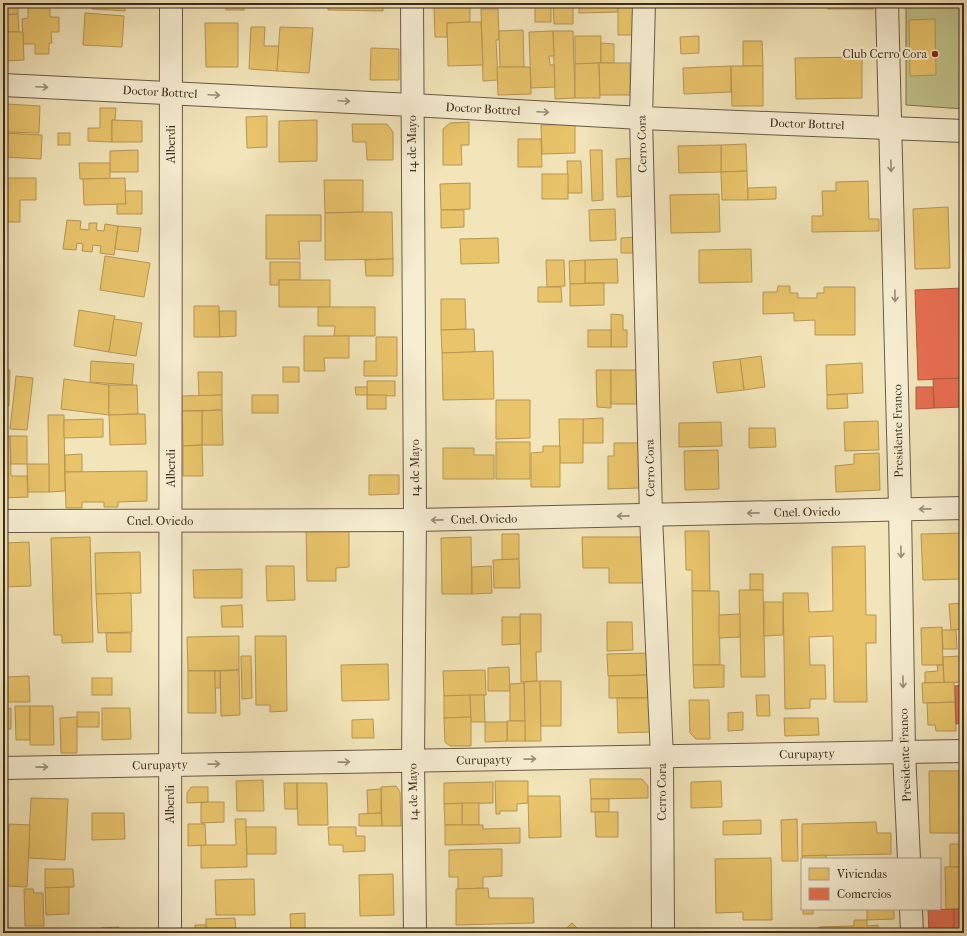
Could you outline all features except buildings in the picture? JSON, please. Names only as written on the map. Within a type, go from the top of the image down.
[{"type":"street","name":"Alberdi","points":[[170,933],[171,3]]},
{"type":"street","name":"14 de Mayo","points":[[412,3],[415,520],[413,761],[415,933]]},
{"type":"street","name":"Cerro Cora","points":[[644,3],[641,118],[651,516],[662,756],[663,933]]},
{"type":"street","name":"Presidente Franco","points":[[887,3],[900,509],[904,752],[909,858]]},
{"type":"street","name":"Doctor Bottrel","points":[[3,85],[412,104],[641,118],[964,131]]},
{"type":"street","name":"Cnel. Oviedo","points":[[3,521],[415,520],[964,508]]},
{"type":"street","name":"Curupayty","points":[[3,768],[964,751]]},
{"type":"street","points":[[911,910],[912,933]]},
{"type":"green space","name":"Club Cerro Cora","points":[[906,3],[964,3],[964,109],[906,105]]},
{"type":"place","name":"Club Cerro Cora","points":[[935,54]]}]
